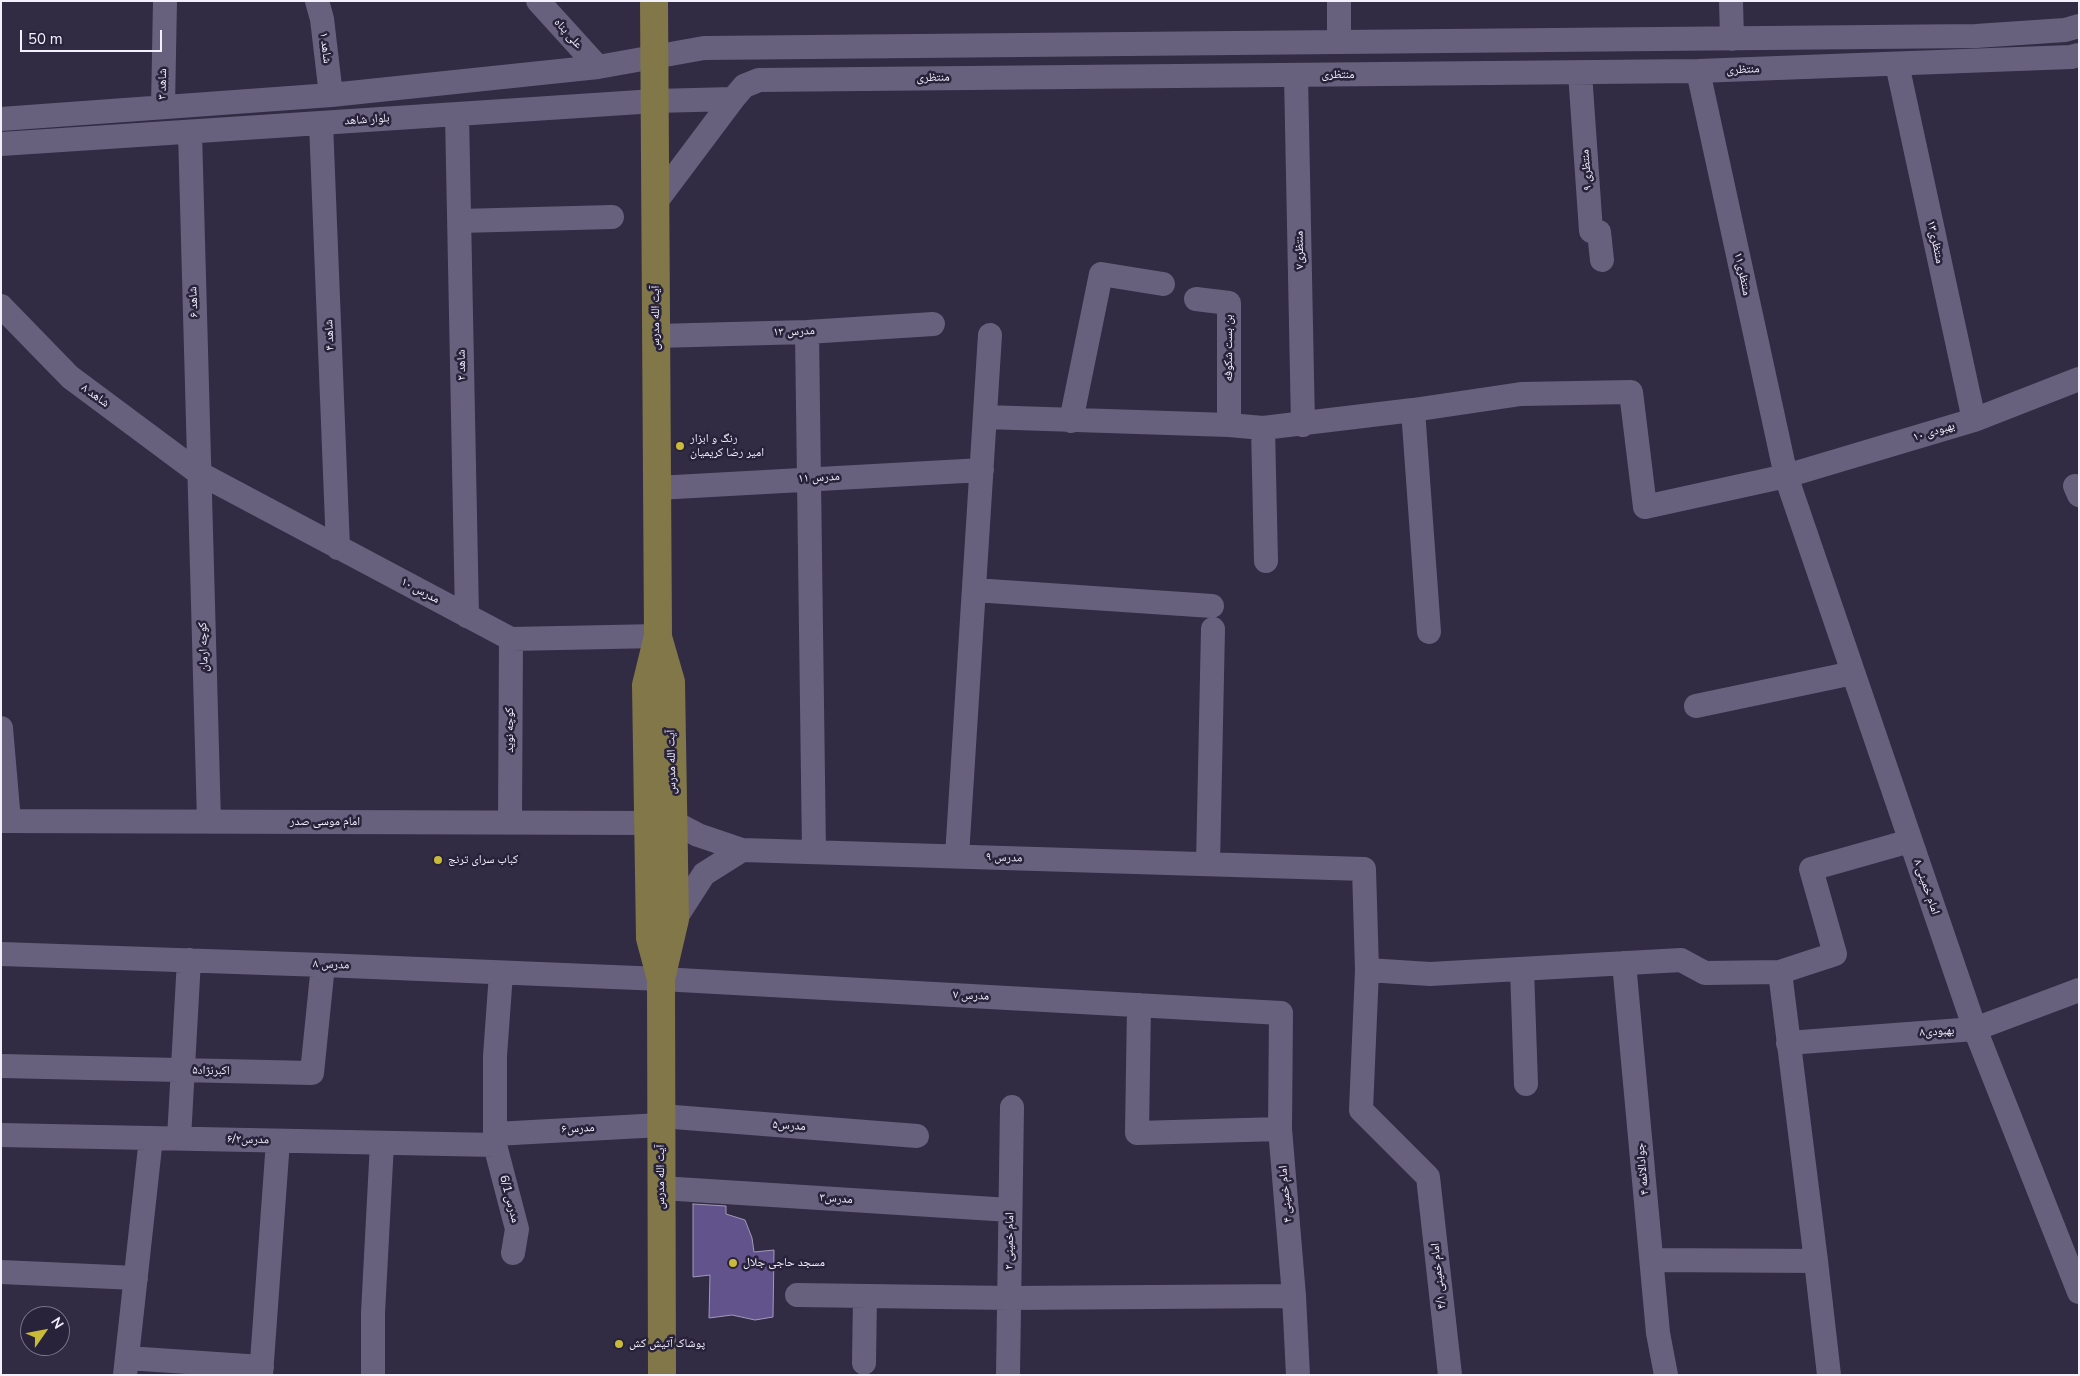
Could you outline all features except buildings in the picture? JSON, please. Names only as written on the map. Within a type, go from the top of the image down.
[{"type":"main road","name":"آیت الله مدرس","points":[[654,1],[658,636],[646,685],[661,822],[675,919],[661,979],[662,1375]]},
{"type":"main road","name":"آیت الله مدرس","points":[[661,822],[650,938],[661,979]]},
{"type":"street","name":"شاهد ۳","points":[[163,107],[165,1]]},
{"type":"street","name":"شاهد ۱","points":[[317,1],[322,19],[331,95]]},
{"type":"street","name":"علی پناه","points":[[538,1],[598,67]]},
{"type":"street","points":[[1338,1],[1339,42]]},
{"type":"street","points":[[1731,1],[1732,39]]},
{"type":"street","points":[[1,119],[331,95],[598,67],[704,48],[1976,36],[2065,30],[2079,26]]},
{"type":"street","points":[[1976,36],[1976,61]]},
{"type":"street","points":[[860,46],[861,79]]},
{"type":"street","name":"منتظری","points":[[655,203],[733,98],[744,86],[759,80],[1698,72],[2071,57],[2079,55]]},
{"type":"street","name":"منتظری۱۳","points":[[1897,64],[1974,420]]},
{"type":"street","name":"منتظری۱۱","points":[[1698,72],[1786,476]]},
{"type":"street","name":"منتظری ۹","points":[[1580,73],[1591,231],[1599,232],[1602,260]]},
{"type":"street","name":"منتظری۷","points":[[1296,75],[1303,425]]},
{"type":"street","name":"بلوار شاهد","points":[[1,144],[655,101],[733,98]]},
{"type":"street","name":"شاهد ۲","points":[[457,114],[467,616]]},
{"type":"street","name":"شاهد ۴","points":[[321,123],[338,548]]},
{"type":"street","name":"شاهد ۶","points":[[190,132],[199,473]]},
{"type":"street","points":[[460,221],[612,217]]},
{"type":"street","points":[[1071,421],[1101,274],[1163,284]]},
{"type":"street","name":"بن بست شکوفه","points":[[1196,299],[1229,303],[1229,425]]},
{"type":"street","name":"شاهد ۸","points":[[1,306],[70,377],[199,473]]},
{"type":"street","name":"مدرس ۱۳","points":[[656,336],[807,332],[932,324]]},
{"type":"street","points":[[807,332],[814,852]]},
{"type":"street","points":[[957,856],[990,335]]},
{"type":"street","name":"بهبودی ۱۰","points":[[1414,410],[1521,394],[1631,392],[1645,507],[1786,476],[1974,420],[2079,379]]},
{"type":"street","points":[[985,418],[1229,425],[1263,428],[1303,425],[1414,410],[1429,632]]},
{"type":"street","points":[[1263,428],[1266,561]]},
{"type":"street","name":"مدرس ۱۱","points":[[657,488],[982,470]]},
{"type":"street","name":"مدرس ۱۰","points":[[199,473],[511,639],[658,636]]},
{"type":"street","name":"کوچه ارمان","points":[[199,473],[209,822]]},
{"type":"street","name":"امام خمینی ۸","points":[[1786,476],[1974,1029],[2079,1292]]},
{"type":"street","points":[[974,590],[1212,617],[1208,864]]},
{"type":"street","name":"کوچه نوید","points":[[510,822],[511,639]]},
{"type":"street","points":[[1696,706],[1853,673]]},
{"type":"street","points":[[1,728],[5,820]]},
{"type":"street","name":"امام موسی صدر","points":[[5,820],[661,822]]},
{"type":"street","name":"مدرس ۹","points":[[661,822],[742,850],[1364,869],[1367,970]]},
{"type":"street","points":[[1367,970],[1430,974],[1681,960],[1705,973],[1780,972],[1835,954],[1811,868],[1910,841]]},
{"type":"street","points":[[675,919],[704,874],[742,850]]},
{"type":"street","name":"مدرس ۸","points":[[1,954],[661,979]]},
{"type":"street","points":[[179,1138],[189,960]]},
{"type":"street","name":"جوادالائمه ۴","points":[[1624,963],[1658,1333],[1666,1375]]},
{"type":"street","name":"اکبرنژاد۵","points":[[1,1066],[312,1073],[324,965]]},
{"type":"street","points":[[1522,969],[1526,1084]]},
{"type":"street","name":"امام خمینی ۴/۱","points":[[1367,970],[1360,1110],[1428,1177],[1450,1375]]},
{"type":"street","points":[[1780,972],[1828,1375]]},
{"type":"street","name":"مدرس 6/1","points":[[502,973],[495,1056],[495,1140],[518,1229],[513,1253]]},
{"type":"street","name":"مدرس ۷","points":[[661,979],[1281,1013]]},
{"type":"street","name":"بهبودی۸","points":[[1788,1043],[1974,1029],[2079,990]]},
{"type":"street","points":[[1139,1005],[1137,1133],[1280,1129]]},
{"type":"street","name":"امام خمینی ۴","points":[[1281,1013],[1280,1129],[1294,1296],[1298,1375]]},
{"type":"street","name":"امام خمینی ۲","points":[[1008,1375],[1012,1108]]},
{"type":"street","name":"مدرس۶","points":[[495,1140],[661,1121]]},
{"type":"street","name":"مدرس۵","points":[[661,1121],[917,1136]]},
{"type":"street","name":"مدرس۶/۲","points":[[1,1134],[382,1143],[495,1140]]},
{"type":"street","points":[[152,1138],[126,1367],[262,1371],[278,1141]]},
{"type":"street","points":[[373,1375],[373,1313],[382,1143]]},
{"type":"street","name":"مدرس۳","points":[[661,1188],[1010,1210]]},
{"type":"street","points":[[1652,1260],[1816,1262]]},
{"type":"street","points":[[1,1272],[136,1278]]},
{"type":"street","points":[[797,1295],[1009,1298],[1294,1296]]},
{"type":"street","points":[[864,1363],[865,1296]]},
{"type":"place","name":"رنگ و ابزار امیر رضا کریمیان","points":[[680,446]]},
{"type":"place","name":"کباب سرای ترنج","points":[[438,860]]},
{"type":"place","name":"مسجد حاجی جلال","points":[[733,1263]]},
{"type":"place","name":"پوشاک آتیش کش","points":[[619,1344]]}]
